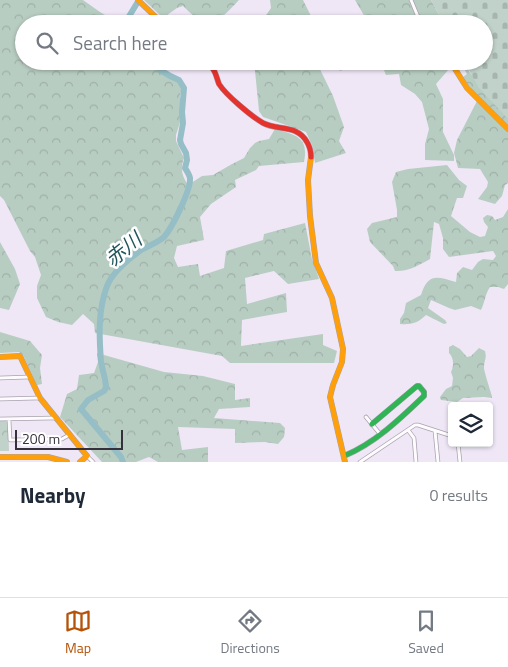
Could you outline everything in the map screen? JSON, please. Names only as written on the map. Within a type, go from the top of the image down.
[{"type":"street","points":[[411,0],[417,15]]},
{"type":"street","points":[[139,1],[154,15]]},
{"type":"street","points":[[214,70],[224,90],[242,107],[267,125],[295,130],[305,138],[310,148],[308,180],[316,263],[332,298],[344,355],[330,397],[345,459],[380,434],[416,404],[424,396],[424,392],[417,386],[372,424]]},
{"type":"street","points":[[456,70],[467,88],[508,130]]},
{"type":"street","points":[[0,357],[20,356],[40,398],[92,462]]},
{"type":"street","points":[[0,378],[30,377]]},
{"type":"street","points":[[0,399],[40,398]]},
{"type":"street","points":[[366,417],[380,434]]},
{"type":"street","points":[[0,419],[56,418]]},
{"type":"street","points":[[9,419],[10,440],[62,439],[69,435]]},
{"type":"street","points":[[360,462],[418,425],[448,435]]},
{"type":"street","points":[[408,430],[414,438],[416,462]]},
{"type":"street","points":[[435,431],[438,462]]},
{"type":"street","points":[[458,447],[460,462]]},
{"type":"street","points":[[80,462],[87,456]]},
{"type":"street","points":[[0,457],[48,457],[67,462]]},
{"type":"green space","points":[[0,0],[83,0],[105,15],[15,15],[15,70],[158,70],[177,81],[182,87],[180,96],[181,119],[176,141],[184,158],[182,172],[188,185],[202,176],[213,175],[244,158],[255,143],[269,139],[275,129],[295,135],[303,142],[305,147],[304,162],[259,166],[256,170],[235,180],[236,187],[211,204],[200,217],[204,240],[177,246],[174,258],[178,267],[198,264],[200,276],[224,268],[226,251],[263,240],[264,234],[305,223],[312,259],[319,279],[288,284],[274,271],[245,278],[247,304],[286,293],[287,312],[242,320],[241,346],[323,334],[323,345],[337,351],[334,363],[230,363],[222,356],[95,333],[94,324],[83,314],[72,325],[46,317],[37,298],[37,286],[41,275],[35,257],[0,196]]},
{"type":"green space","points":[[144,0],[239,0],[224,15],[193,15],[183,6],[167,15],[160,15]]},
{"type":"green space","points":[[270,0],[303,0],[310,15],[266,15],[271,8]]},
{"type":"green space","points":[[355,0],[431,0],[439,15],[364,15]]},
{"type":"green space","points":[[431,0],[508,0],[508,119],[479,88],[469,70],[493,70],[493,15],[439,15]]},
{"type":"green space","points":[[255,70],[320,70],[333,96],[344,127],[339,141],[346,153],[315,163],[312,145],[306,132],[263,117],[259,111]]},
{"type":"green space","points":[[384,70],[448,70],[436,84],[443,99],[443,132],[454,155],[454,161],[425,160],[425,144],[429,129],[422,102],[415,94],[401,85],[399,74],[386,75]]},
{"type":"green space","points":[[465,70],[468,70],[508,114],[508,183],[505,185],[502,196],[495,204],[478,199],[487,187],[488,182],[480,169],[458,168],[454,153],[457,140],[478,99],[463,77],[467,74]]},
{"type":"green space","points":[[447,165],[459,180],[467,186],[463,198],[457,198],[451,216],[470,232],[480,237],[485,236],[488,227],[483,218],[487,215],[492,216],[495,220],[503,217],[508,209],[508,284],[504,289],[490,287],[481,310],[471,306],[455,310],[431,300],[428,308],[447,323],[444,324],[426,315],[414,323],[400,324],[406,303],[421,295],[430,279],[439,278],[456,282],[457,273],[463,267],[472,270],[483,259],[493,260],[496,256],[493,251],[449,257],[443,249],[443,238],[439,224],[434,222],[430,259],[409,269],[395,271],[393,266],[370,242],[367,229],[372,223],[397,217],[392,182],[396,172]]},
{"type":"green space","points":[[0,242],[15,269],[20,284],[9,310],[0,308]]},
{"type":"green space","points":[[0,332],[30,341],[42,355],[40,368],[42,384],[37,385],[23,355],[19,352],[0,353]]},
{"type":"green space","points":[[453,345],[460,349],[467,357],[471,356],[479,348],[485,351],[484,368],[492,398],[463,398],[457,402],[441,400],[440,397],[446,389],[452,386],[453,378],[451,372],[453,362],[449,353],[449,347]]},
{"type":"green space","points":[[97,353],[164,372],[203,376],[235,384],[235,400],[250,398],[250,407],[219,409],[214,418],[280,423],[285,428],[284,437],[278,444],[265,442],[235,443],[235,429],[178,427],[182,450],[208,447],[208,462],[158,462],[149,457],[136,462],[102,462],[60,417],[67,394],[77,389],[79,375],[94,373],[98,362]]},
{"type":"green space","points":[[0,421],[8,423],[9,451],[0,451]]},
{"type":"waterway","name":"赤川","points":[[130,15],[139,0]]},
{"type":"waterway","name":"赤川","points":[[123,462],[121,457],[81,409],[88,400],[106,388],[101,361],[100,323],[104,295],[109,281],[132,257],[164,237],[176,218],[189,184],[190,178],[185,168],[186,153],[180,140],[183,123],[184,88],[179,80],[161,70]]},
{"type":"traffic: fast","points":[[344,456],[387,430],[424,396],[424,392],[417,386],[372,424]]},
{"type":"traffic: slow","points":[[138,0],[154,15]]},
{"type":"traffic: slow","points":[[456,70],[467,88],[508,129]]},
{"type":"traffic: slow","points":[[311,157],[308,180],[316,263],[332,298],[343,349],[342,362],[330,397],[345,462]]},
{"type":"traffic: slow","points":[[0,357],[20,356],[40,398],[87,456],[80,462]]},
{"type":"traffic: slow","points":[[0,457],[48,457],[67,462]]},
{"type":"traffic: jam","points":[[213,70],[222,89],[252,116],[263,123],[293,130],[303,136],[310,147],[311,157]]}]
